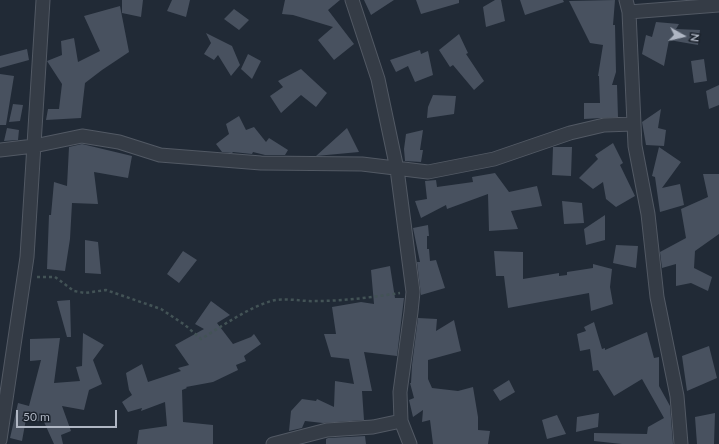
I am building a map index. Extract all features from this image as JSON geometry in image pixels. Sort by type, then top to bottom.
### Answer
[{"type":"street","points":[[0,440],[27,257],[43,0]]},
{"type":"street","points":[[352,0],[378,79],[396,169],[412,292],[412,312],[400,392],[401,420],[410,444]]},
{"type":"street","points":[[681,444],[677,396],[657,297],[648,214],[635,146],[627,6],[719,5]]},
{"type":"street","points":[[0,150],[34,146],[82,136],[119,142],[160,155],[261,164],[362,164],[428,172],[494,159],[570,133],[604,125],[634,124]]},
{"type":"street","points":[[272,444],[327,430],[373,427],[401,420]]},
{"type":"path","points":[[24,278],[55,277],[74,291],[85,293],[106,290],[161,309],[185,325],[201,340],[253,308],[273,300],[299,300],[316,302],[412,292]]},
{"type":"building","points":[[122,0],[143,0],[141,17],[122,13]]},
{"type":"building","points":[[172,0],[190,0],[186,17],[167,11]]},
{"type":"building","points":[[285,0],[340,0],[328,10],[354,44],[334,60],[318,40],[333,27],[293,15],[282,14]]},
{"type":"building","points":[[364,0],[394,0],[371,15]]},
{"type":"building","points":[[416,0],[459,0],[459,3],[421,14]]},
{"type":"building","points":[[495,0],[501,0],[505,21],[486,27],[483,7]]},
{"type":"building","points":[[520,0],[563,0],[564,2],[525,15]]},
{"type":"building","points":[[615,0],[613,25],[615,25],[616,72],[612,85],[617,85],[618,117],[584,119],[584,103],[600,103],[598,76],[603,45],[590,43],[569,1]]},
{"type":"building","points":[[120,6],[129,52],[85,83],[81,118],[46,120],[48,109],[59,109],[62,84],[47,61],[62,55],[61,41],[74,38],[78,62],[100,51],[84,16]]},
{"type":"building","points":[[234,9],[249,20],[239,30],[224,19]]},
{"type":"building","points":[[656,22],[679,24],[676,29],[700,30],[698,45],[669,40],[664,66],[642,54],[646,35],[652,37]]},
{"type":"building","points":[[206,33],[232,46],[240,65],[231,76],[218,55],[214,60],[204,54],[211,43]]},
{"type":"building","points":[[459,34],[468,53],[466,54],[484,81],[474,90],[453,65],[450,67],[439,50]]},
{"type":"building","points":[[27,49],[29,60],[0,68],[0,56]]},
{"type":"building","points":[[420,50],[421,54],[428,51],[433,75],[415,82],[408,66],[396,72],[390,60]]},
{"type":"building","points":[[248,54],[261,61],[252,79],[241,69]]},
{"type":"building","points":[[704,59],[707,81],[694,83],[691,61]]},
{"type":"building","points":[[301,69],[327,93],[316,107],[301,95],[281,113],[270,96],[283,87],[278,81]]},
{"type":"building","points":[[0,74],[14,76],[6,125],[0,125]]},
{"type":"building","points":[[719,85],[719,105],[709,109],[706,91]]},
{"type":"building","points":[[433,95],[456,96],[454,114],[427,118],[428,107]]},
{"type":"building","points":[[13,104],[23,105],[20,121],[9,122]]},
{"type":"building","points":[[661,109],[658,128],[666,130],[664,146],[646,145],[642,122]]},
{"type":"building","points":[[239,116],[246,130],[254,127],[266,142],[269,138],[288,150],[285,155],[265,155],[253,152],[252,154],[222,152],[216,144],[229,134],[226,124]]},
{"type":"building","points":[[7,128],[19,130],[18,140],[4,141]]},
{"type":"building","points":[[347,128],[359,152],[316,156]]},
{"type":"building","points":[[423,130],[420,150],[423,150],[421,162],[405,161],[404,149],[406,134]]},
{"type":"building","points":[[613,143],[623,163],[620,165],[635,196],[616,207],[606,199],[603,182],[593,189],[579,178],[598,159],[595,155]]},
{"type":"building","points":[[82,144],[132,156],[128,178],[94,172],[98,204],[72,203],[70,239],[65,271],[47,269],[49,215],[51,215],[54,182],[67,186],[69,147]]},
{"type":"building","points":[[553,147],[572,147],[571,176],[552,175]]},
{"type":"building","points":[[659,147],[681,162],[662,188],[680,184],[684,205],[660,212],[655,177],[652,176]]},
{"type":"building","points":[[495,173],[509,192],[537,186],[542,206],[511,211],[518,229],[489,231],[488,194],[447,209],[446,205],[421,218],[415,201],[427,199],[425,181],[436,180],[437,187],[473,182],[472,177]]},
{"type":"building","points":[[703,174],[719,174],[719,234],[695,251],[694,268],[712,277],[708,291],[691,283],[676,286],[676,264],[662,268],[660,252],[686,238],[681,209],[708,197]]},
{"type":"building","points":[[562,201],[582,203],[584,223],[564,224]]},
{"type":"building","points":[[605,215],[605,240],[586,245],[584,229]]},
{"type":"building","points":[[428,225],[429,236],[427,236],[427,249],[429,249],[430,261],[436,260],[445,288],[421,295],[417,262],[420,262],[413,228]]},
{"type":"building","points":[[85,240],[98,242],[101,274],[85,273]]},
{"type":"building","points":[[616,245],[638,246],[636,268],[613,263]]},
{"type":"building","points":[[183,251],[197,260],[179,283],[167,274]]},
{"type":"building","points":[[494,251],[523,252],[523,279],[559,273],[559,276],[567,275],[567,272],[593,268],[593,264],[612,269],[610,287],[613,304],[591,311],[589,293],[508,308],[504,276],[496,276]]},
{"type":"building","points":[[390,266],[395,298],[404,298],[397,356],[364,352],[372,391],[362,391],[364,420],[323,423],[305,421],[302,428],[289,431],[291,411],[302,399],[316,401],[317,399],[334,407],[335,381],[354,384],[349,359],[331,357],[324,334],[336,334],[332,307],[361,302],[374,304],[371,270]]},
{"type":"building","points":[[70,300],[71,337],[67,337],[57,301]]},
{"type":"building","points":[[211,301],[230,315],[217,323],[233,344],[251,337],[254,334],[261,344],[244,356],[246,361],[236,365],[238,370],[213,382],[186,387],[187,388],[182,390],[183,422],[213,425],[213,444],[137,444],[139,430],[167,426],[165,402],[141,411],[142,408],[128,412],[122,402],[132,395],[129,390],[126,373],[142,364],[148,382],[181,371],[178,368],[189,365],[175,345],[204,329],[195,324]]},
{"type":"building","points":[[418,318],[437,319],[436,331],[454,320],[461,351],[428,360],[428,379],[432,388],[458,391],[473,387],[478,417],[478,430],[490,431],[488,444],[433,444],[430,420],[422,422],[423,410],[413,417],[409,400],[414,398],[410,383]]},
{"type":"building","points":[[594,322],[602,349],[605,348],[605,350],[647,332],[654,358],[659,357],[659,386],[670,406],[673,444],[622,444],[594,441],[594,433],[647,434],[648,427],[664,418],[642,379],[614,396],[598,370],[593,371],[590,349],[580,351],[577,334],[586,331],[584,327]]},
{"type":"building","points":[[83,333],[104,345],[93,360],[102,384],[89,390],[84,410],[62,406],[71,431],[61,435],[63,444],[54,444],[44,422],[26,419],[22,441],[10,438],[18,403],[29,406],[41,360],[30,361],[30,339],[60,338],[54,383],[80,381],[76,367],[82,366]]},
{"type":"building","points":[[709,346],[717,378],[687,391],[682,356]]},
{"type":"building","points":[[509,380],[515,392],[500,401],[493,390]]},
{"type":"building","points":[[599,413],[598,427],[576,432],[577,417]]},
{"type":"building","points":[[715,413],[714,444],[697,444],[695,417]]},
{"type":"building","points":[[557,415],[566,434],[547,439],[542,420]]},
{"type":"building","points":[[365,436],[366,444],[326,444],[326,439],[328,438]]}]
